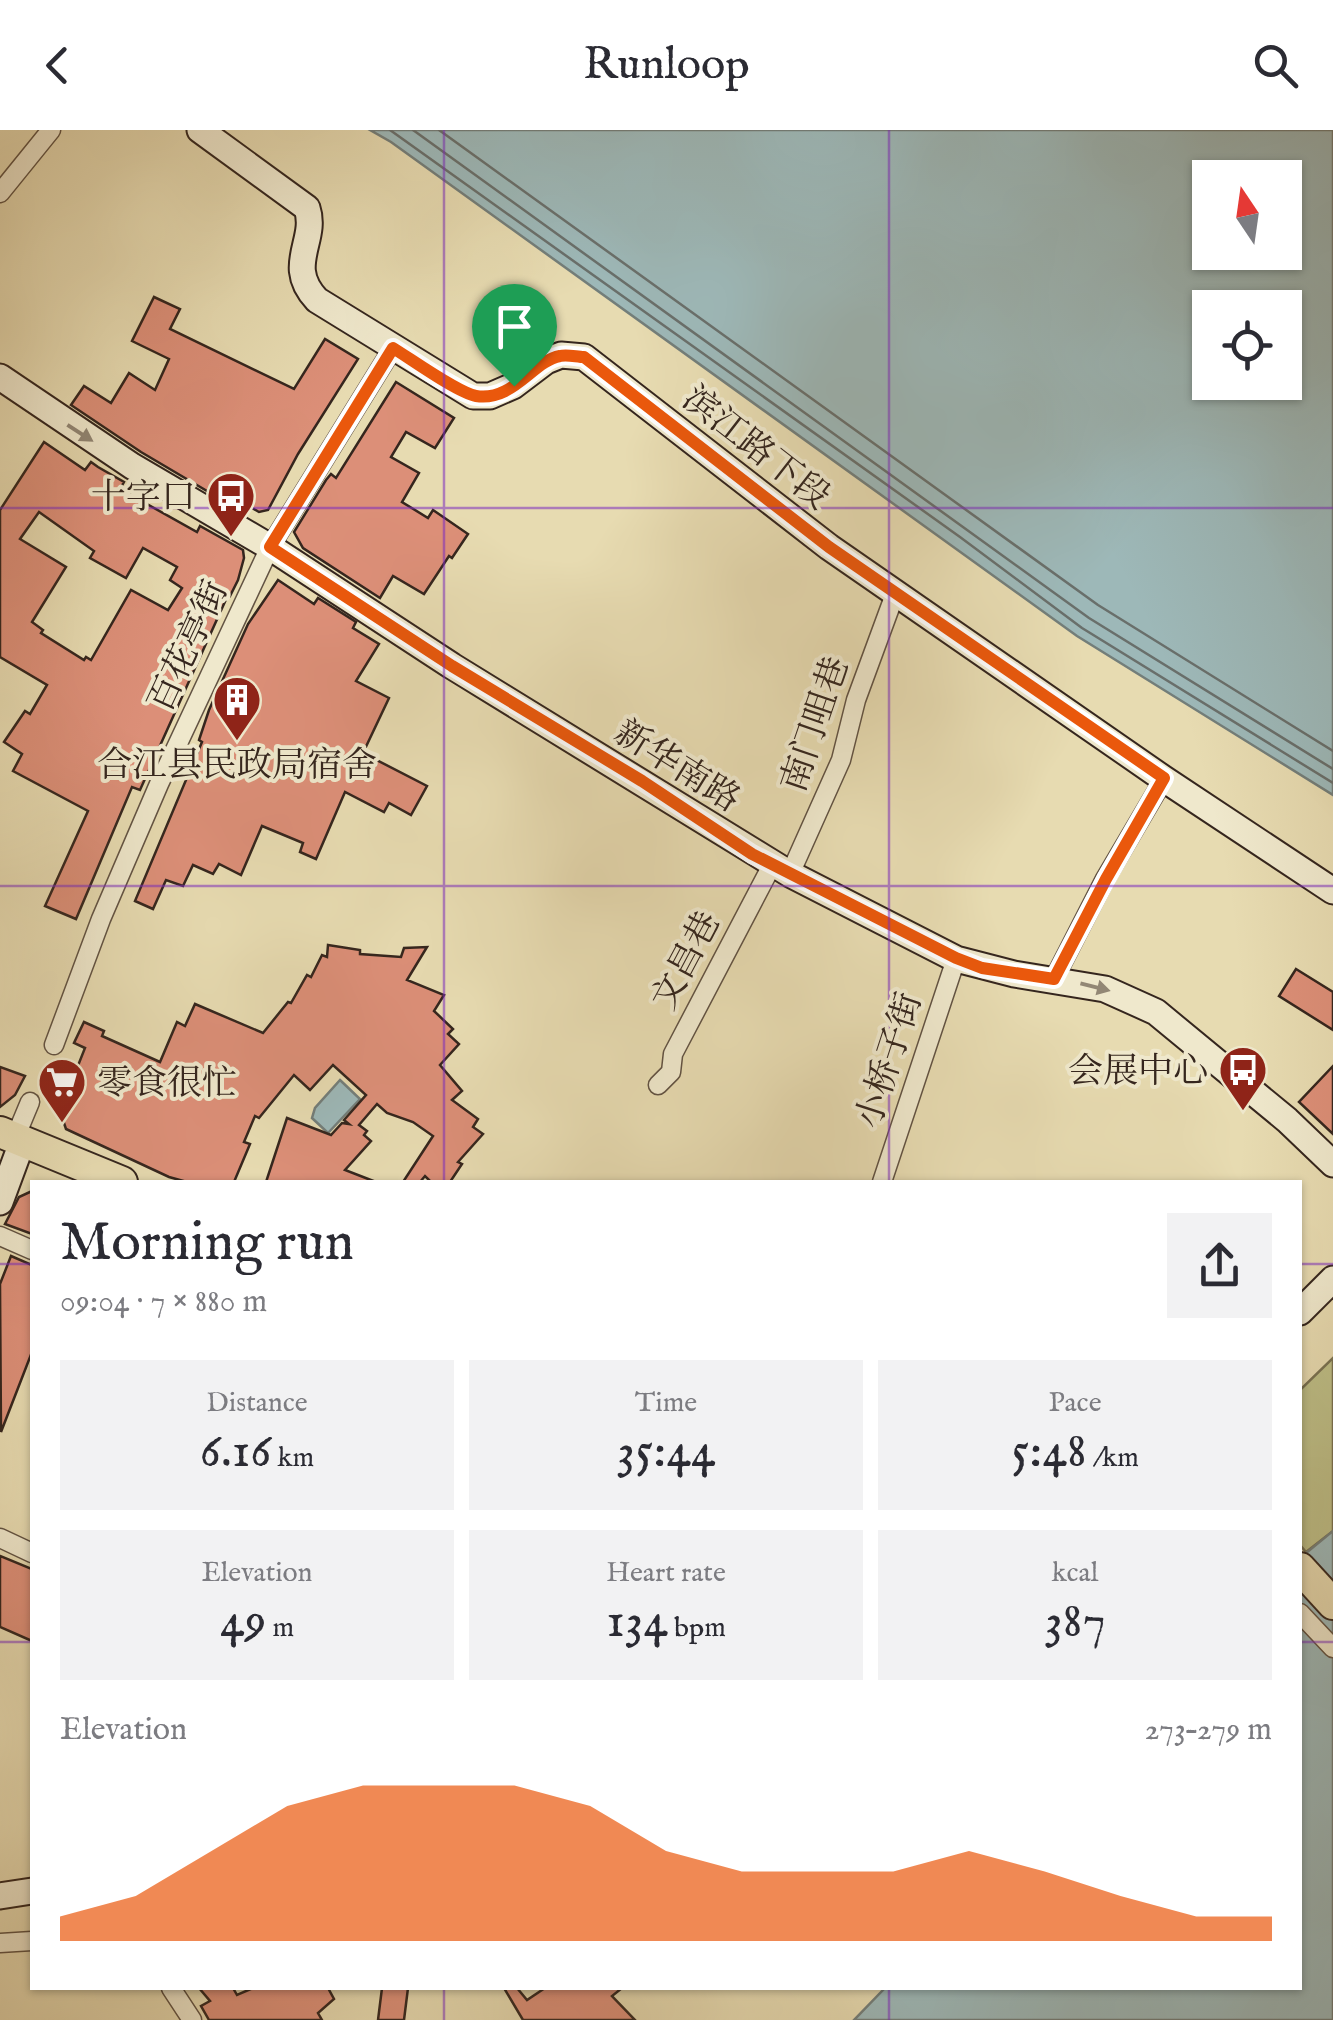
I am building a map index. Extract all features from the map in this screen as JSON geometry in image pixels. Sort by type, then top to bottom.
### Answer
[{"type":"main road","points":[[6,1148],[78,1180]]},
{"type":"main road","points":[[6,1148],[115,1180]]},
{"type":"main road","points":[[1302,1570],[1333,1604]]},
{"type":"street","points":[[0,192],[51,130]]},
{"type":"street","name":"滨江路下段","points":[[200,130],[307,208],[311,226],[302,248],[303,277],[308,291],[317,300],[473,396],[490,396],[514,386],[546,362],[561,356],[584,357],[829,547],[1333,891]]},
{"type":"street","name":"百花亭街","points":[[54,1045],[159,784],[270,547],[393,348]]},
{"type":"street","name":"新华南路","points":[[0,377],[132,466],[270,547],[452,666],[781,870],[982,968],[1105,989],[1156,1012],[1333,1164]]},
{"type":"street","name":"南门咀巷","points":[[781,870],[841,760],[856,700],[895,594]]},
{"type":"street","points":[[1054,979],[1164,778]]},
{"type":"street","name":"文昌巷","points":[[658,1085],[671,1072],[673,1054],[781,870]]},
{"type":"street","name":"小桥子街","points":[[883,1180],[956,958]]},
{"type":"street","points":[[0,1202],[6,1148],[30,1102]]},
{"type":"street","points":[[0,1236],[30,1249]]},
{"type":"street","points":[[1302,1310],[1333,1279]]},
{"type":"street","points":[[0,1538],[30,1552]]},
{"type":"street","points":[[1302,1615],[1333,1648]]},
{"type":"street","points":[[0,1896],[30,1891]]},
{"type":"street","points":[[0,1943],[30,1941]]},
{"type":"street","points":[[171,1990],[192,2020]]},
{"type":"green space","points":[[1333,1358],[1333,1531],[1306,1552],[1302,1547],[1302,1388]]},
{"type":"water","points":[[370,130],[1333,130],[1333,795],[1077,636]]},
{"type":"water","points":[[340,1080],[360,1099],[328,1133],[312,1118],[315,1108]]},
{"type":"water","points":[[1333,1531],[1333,2020],[854,2020],[883,1990],[1302,1990],[1302,1556]]},
{"type":"building","points":[[154,297],[180,309],[170,329],[294,389],[325,339],[358,359],[268,510],[259,512],[228,494],[224,501],[71,405],[84,386],[111,403],[129,373],[155,390],[169,359],[132,341]]},
{"type":"building","points":[[396,382],[454,418],[435,448],[406,432],[391,457],[419,473],[402,502],[428,518],[433,510],[468,534],[424,594],[393,576],[380,598],[303,548],[294,532],[326,480],[331,474],[336,478]]},
{"type":"building","points":[[44,442],[85,470],[91,462],[124,482],[120,489],[197,532],[200,526],[243,550],[238,580],[140,790],[132,787],[76,919],[45,906],[88,811],[13,771],[22,754],[4,742],[25,711],[30,714],[47,685],[0,657],[0,510]],"holes":[[[39,512],[94,551],[90,558],[126,578],[143,548],[177,567],[170,580],[182,588],[168,610],[131,590],[91,660],[84,660],[41,633],[43,630],[32,622],[66,567],[20,539]]]},
{"type":"building","points":[[278,580],[314,604],[318,598],[356,622],[353,628],[379,644],[356,681],[389,698],[363,753],[427,786],[411,815],[389,803],[384,812],[345,792],[316,859],[300,852],[303,843],[262,826],[241,875],[219,864],[213,874],[193,865],[183,886],[166,880],[153,909],[135,901],[202,742],[199,740],[209,710],[248,624]]},
{"type":"building","points":[[328,945],[360,950],[360,954],[401,957],[404,948],[427,947],[407,980],[444,995],[434,1011],[453,1029],[448,1034],[459,1044],[440,1065],[462,1091],[452,1100],[478,1119],[473,1127],[483,1134],[458,1162],[462,1164],[451,1180],[429,1180],[425,1176],[422,1180],[404,1180],[433,1136],[377,1104],[359,1125],[371,1141],[345,1170],[371,1180],[267,1180],[287,1118],[331,1135],[342,1123],[349,1124],[344,1120],[366,1095],[333,1065],[310,1090],[294,1075],[259,1118],[255,1116],[244,1142],[250,1144],[235,1180],[169,1177],[66,1129],[60,1111],[85,1048],[74,1043],[84,1022],[104,1031],[102,1036],[160,1062],[177,1022],[185,1026],[195,1004],[263,1033],[291,1003],[307,975],[311,977],[322,955],[327,957]]},
{"type":"building","points":[[1296,969],[1333,992],[1333,1030],[1279,996]]},
{"type":"building","points":[[1333,1066],[1333,1134],[1299,1102]]},
{"type":"building","points":[[0,1067],[25,1076],[15,1095],[0,1107]]},
{"type":"building","points":[[30,1192],[30,1233],[5,1224],[19,1197]]},
{"type":"building","points":[[11,1256],[30,1264],[30,1357],[1,1432],[0,1284]]},
{"type":"building","points":[[0,1556],[30,1568],[30,1640],[0,1627]]},
{"type":"building","points":[[201,1990],[234,1990],[237,1995],[248,1990],[329,1990],[334,1999],[318,2013],[322,2020],[209,2020],[201,2006],[210,2001]]},
{"type":"building","points":[[382,1990],[408,1990],[404,2020],[378,2020]]},
{"type":"building","points":[[505,1990],[519,1990],[527,2000],[542,1990],[620,1990],[612,1996],[635,2020],[523,2020]]},
{"type":"place","name":"十字口","points":[[231,538]]},
{"type":"place","name":"合江县民政局宿舍","points":[[237,742]]},
{"type":"place","name":"会展中心","points":[[1243,1112]]},
{"type":"place","name":"零食很忙","points":[[62,1124]]},
{"type":"route","points":[[393,348],[473,396],[490,396],[514,386],[546,362],[561,356],[584,357],[829,547],[1164,778],[1054,979],[982,968],[956,958],[752,854],[270,547],[393,348]]}]
